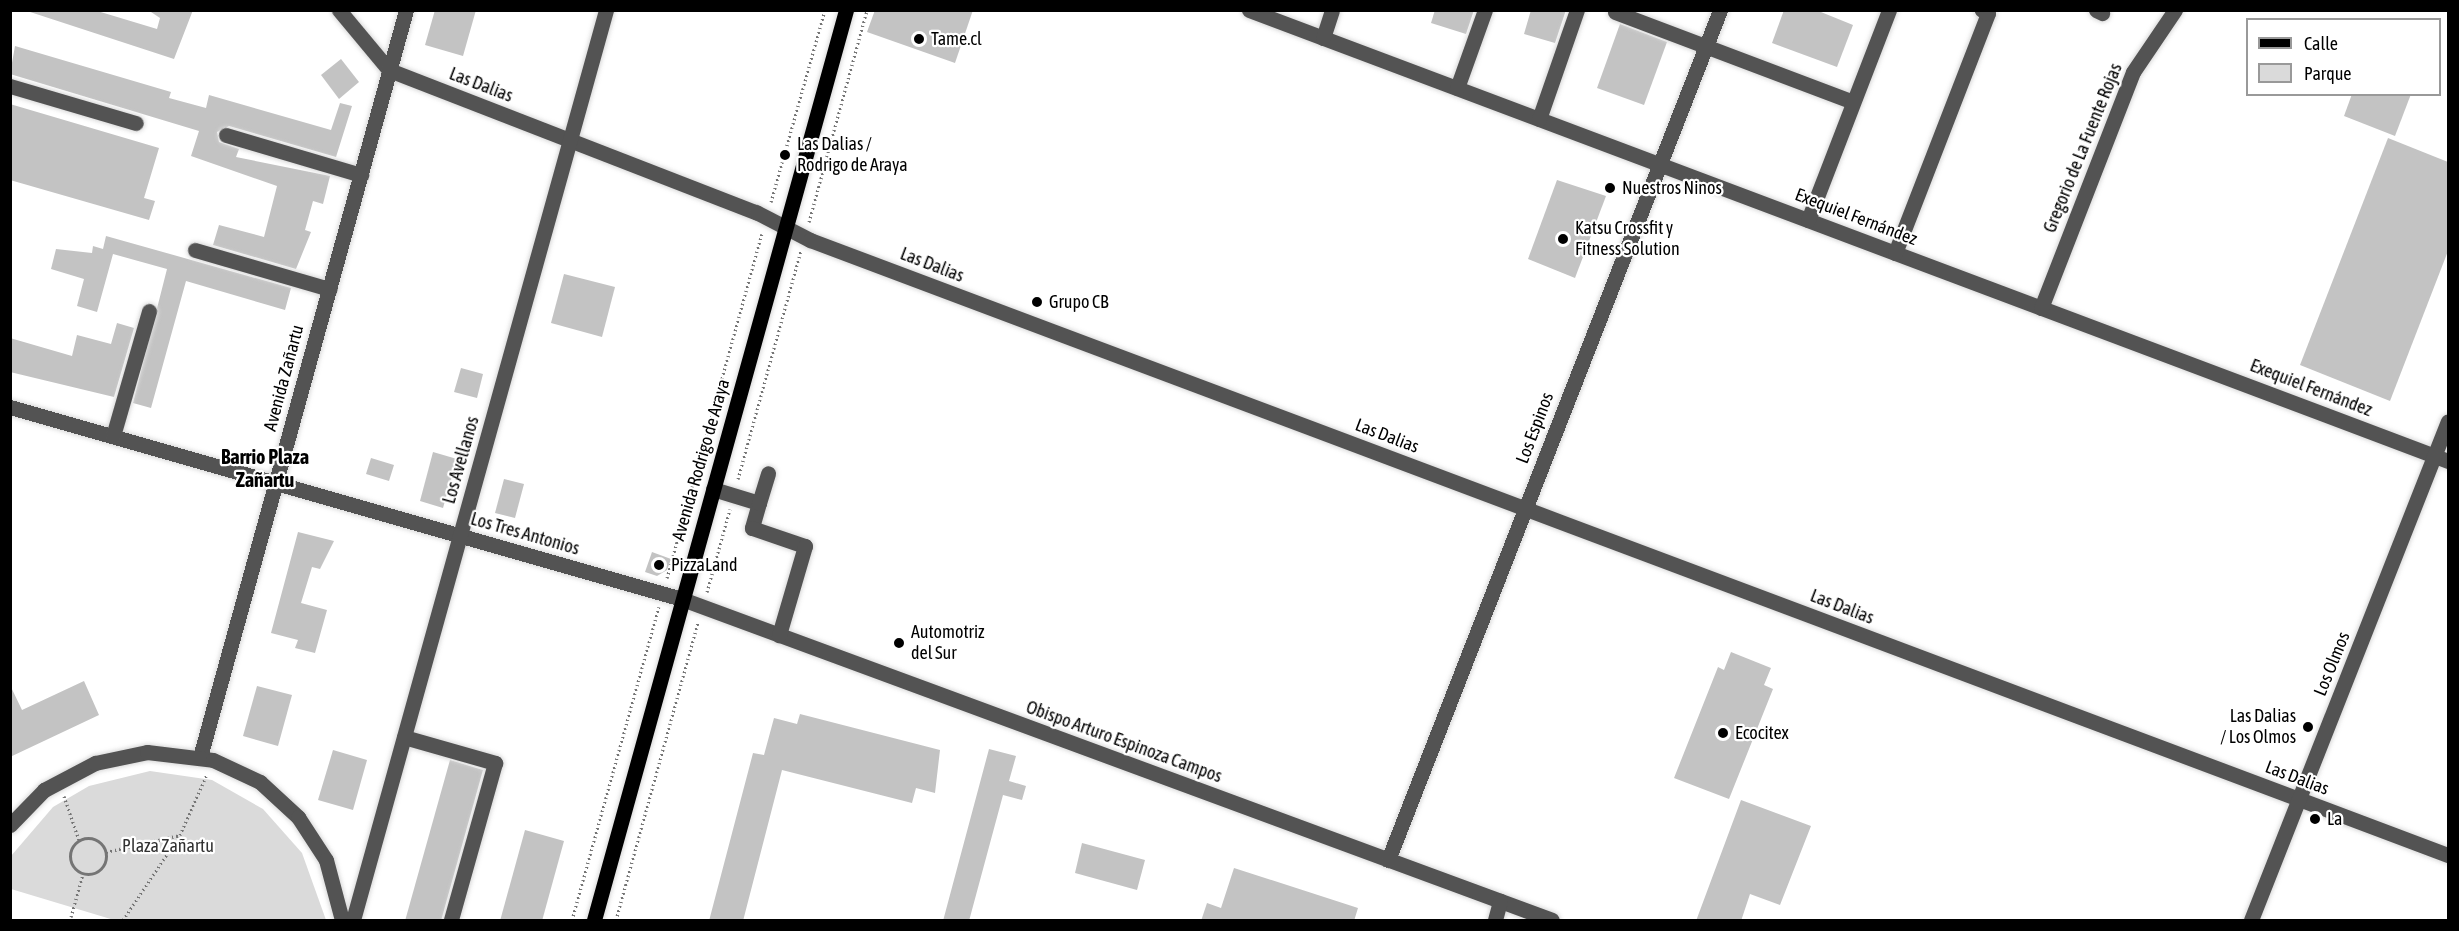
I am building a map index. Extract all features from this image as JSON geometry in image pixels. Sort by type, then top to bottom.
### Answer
[{"type":"main road","name":"Avenida Rodrigo de Araya","points":[[594,921],[846,10]]},
{"type":"street","name":"Las Dalias","points":[[339,10],[389,70],[767,219],[805,237],[2448,855]]},
{"type":"street","name":"Avenida Zañartu","points":[[207,758],[276,483],[406,10]]},
{"type":"street","name":"Los Avellanos","points":[[354,921],[606,10]]},
{"type":"street","name":"Exequiel Fernández","points":[[1249,10],[2442,458]]},
{"type":"street","points":[[1323,38],[1332,10]]},
{"type":"street","points":[[1457,88],[1485,10]]},
{"type":"street","points":[[1539,119],[1577,10]]},
{"type":"street","name":"Los Espinos","points":[[1388,860],[1720,10]]},
{"type":"street","points":[[1808,220],[1889,10]]},
{"type":"street","points":[[1895,253],[1988,13],[1982,10]]},
{"type":"street","name":"Gregorio de La Fuente Rojas","points":[[2041,308],[2133,72],[2175,10]]},
{"type":"street","points":[[1615,12],[1853,102]]},
{"type":"street","points":[[10,86],[136,123]]},
{"type":"street","points":[[226,135],[361,175]]},
{"type":"street","points":[[195,250],[329,289]]},
{"type":"street","points":[[113,436],[148,311]]},
{"type":"street","name":"Los Tres Antonios","points":[[10,407],[682,599]]},
{"type":"street","name":"Los Olmos","points":[[2251,921],[2299,799],[2442,458],[2448,421]]},
{"type":"street","points":[[768,473],[752,528],[805,546],[779,635]]},
{"type":"street","points":[[713,489],[759,503]]},
{"type":"street","name":"Obispo Arturo Espinoza Campos","points":[[682,599],[1552,921]]},
{"type":"street","points":[[404,737],[495,763],[451,921]]},
{"type":"street","points":[[10,825],[59,781],[121,755],[161,752],[207,758],[260,782],[298,817],[328,866],[342,921]]},
{"type":"street","points":[[1495,921],[1500,901]]},
{"type":"path","points":[[572,921],[825,10]]},
{"type":"path","points":[[616,921],[867,10]]},
{"type":"path","points":[[123,921],[180,835],[207,758]]},
{"type":"path","points":[[59,781],[79,840],[70,861],[83,874]]},
{"type":"path","points":[[106,852],[180,835]]},
{"type":"path","points":[[79,840],[97,840],[106,852]]},
{"type":"path","points":[[83,874],[100,871],[106,852]]},
{"type":"path","points":[[71,916],[83,874]]},
{"type":"green space","name":"Plaza Zañartu","points":[[150,771],[212,780],[263,809],[302,853],[326,920],[114,920],[11,889],[11,856],[53,807],[89,786]]},
{"type":"building","points":[[24,10],[94,10],[157,29],[160,18],[148,10],[193,10],[174,59]]},
{"type":"building","points":[[435,10],[476,10],[463,56],[425,45]]},
{"type":"building","name":"Tame.cl","points":[[875,10],[973,10],[955,63],[867,32]]},
{"type":"building","points":[[1435,10],[1474,10],[1466,34],[1431,23]]},
{"type":"building","points":[[1531,10],[1566,10],[1555,43],[1524,34]]},
{"type":"building","points":[[1784,10],[1816,10],[1853,25],[1837,67],[1772,43]]},
{"type":"building","points":[[1620,24],[1667,42],[1644,105],[1597,88]]},
{"type":"building","points":[[15,46],[171,92],[169,98],[206,108],[209,95],[331,130],[340,103],[352,106],[336,157],[229,126],[217,132],[219,142],[239,149],[236,157],[330,176],[323,204],[313,201],[305,230],[311,232],[296,269],[213,245],[219,225],[264,237],[277,186],[191,156],[199,131],[10,74]]},
{"type":"building","points":[[341,59],[359,82],[339,99],[321,75]]},
{"type":"building","points":[[2351,96],[2410,96],[2395,136],[2344,116]]},
{"type":"building","points":[[10,104],[159,148],[144,198],[155,201],[149,220],[10,180]]},
{"type":"building","points":[[2388,138],[2448,162],[2448,251],[2390,401],[2300,365]]},
{"type":"building","name":"Katsu Crossfit y Fitness Solution","points":[[1557,180],[1606,196],[1575,278],[1528,259]]},
{"type":"building","points":[[106,236],[291,288],[285,310],[186,281],[151,408],[133,403],[167,269],[113,254],[97,312],[77,306],[84,279],[51,269],[56,249],[92,253],[93,246],[103,249]]},
{"type":"building","points":[[564,274],[615,287],[602,337],[551,323]]},
{"type":"building","points":[[117,323],[134,328],[114,397],[10,372],[10,338],[72,356],[77,335],[111,344]]},
{"type":"building","points":[[461,368],[483,374],[477,398],[454,392]]},
{"type":"building","points":[[433,452],[457,459],[443,508],[420,501]]},
{"type":"building","points":[[371,458],[394,465],[389,481],[366,474]]},
{"type":"building","points":[[504,479],[524,484],[515,518],[495,513]]},
{"type":"building","points":[[298,532],[334,541],[320,569],[312,567],[301,603],[327,610],[315,653],[295,648],[298,640],[271,633]]},
{"type":"building","name":"PizzaLand","points":[[652,552],[671,559],[667,570],[657,576],[645,572]]},
{"type":"building","name":"Ecocitex","points":[[1731,652],[1771,668],[1764,685],[1773,689],[1729,799],[1674,778],[1718,667],[1724,670]]},
{"type":"building","points":[[84,681],[99,715],[10,757],[10,685],[22,710]]},
{"type":"building","points":[[257,686],[292,695],[278,746],[243,736]]},
{"type":"building","points":[[800,714],[940,750],[935,793],[916,788],[912,803],[782,770],[743,921],[709,921],[753,753],[764,755],[774,718],[797,724]]},
{"type":"building","points":[[989,749],[1016,756],[1009,781],[1026,786],[1022,800],[1003,795],[969,921],[943,921]]},
{"type":"building","points":[[333,750],[367,760],[353,810],[318,800]]},
{"type":"building","points":[[450,760],[483,770],[441,921],[405,921]]},
{"type":"building","points":[[1741,800],[1811,826],[1780,905],[1750,894],[1741,921],[1696,921]]},
{"type":"building","points":[[525,830],[564,841],[542,921],[500,921]]},
{"type":"building","points":[[1082,843],[1145,860],[1137,890],[1075,873]]},
{"type":"building","points":[[1234,868],[1358,908],[1354,921],[1201,921],[1207,903],[1221,908]]},
{"type":"place","name":"Tame.cl","points":[[919,39]]},
{"type":"place","name":"Las Dalias / Rodrigo de Araya","points":[[785,155]]},
{"type":"place","name":"Nuestros Ninos","points":[[1610,188]]},
{"type":"place","name":"Katsu Crossfit y Fitness Solution","points":[[1563,239]]},
{"type":"place","name":"Grupo CB","points":[[1037,302]]},
{"type":"place","name":"PizzaLand","points":[[659,565]]},
{"type":"place","name":"Automotriz del Sur","points":[[899,643]]},
{"type":"place","name":"Las Dalias / Los Olmos","points":[[2308,727]]},
{"type":"place","name":"Ecocitex","points":[[1723,733]]},
{"type":"place","name":"La","points":[[2315,819]]},
{"type":"district","name":"Barrio Plaza Zañartu","points":[[265,468]]}]
